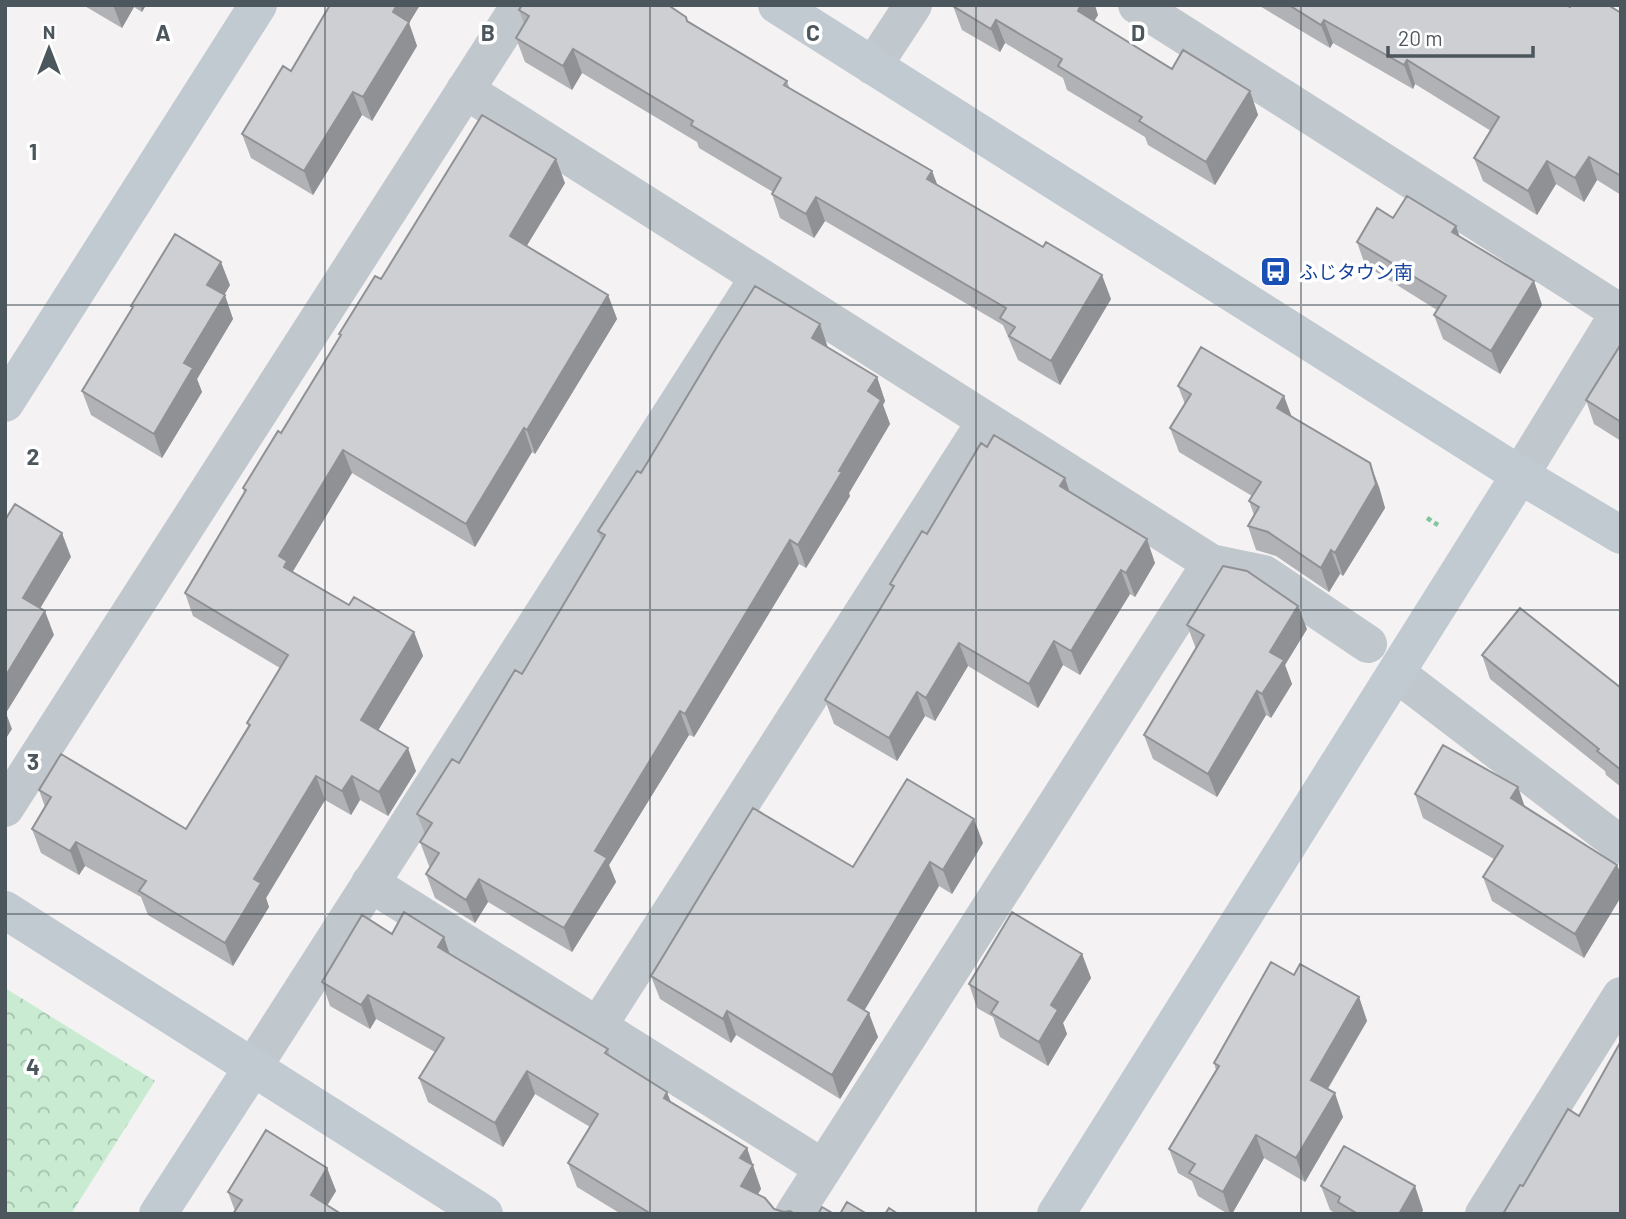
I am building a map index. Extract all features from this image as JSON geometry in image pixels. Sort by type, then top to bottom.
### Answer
[{"type":"street","points":[[5,403],[258,5]]},
{"type":"street","points":[[5,808],[520,5]]},
{"type":"street","points":[[777,5],[1520,475],[1621,535]]},
{"type":"street","points":[[873,66],[913,5]]},
{"type":"street","points":[[1060,1213],[1620,311],[1137,5]]},
{"type":"street","points":[[465,90],[1210,564],[1264,574],[1368,644]]},
{"type":"street","points":[[158,1214],[759,277]]},
{"type":"street","points":[[598,1026],[986,421]]},
{"type":"street","points":[[794,1214],[1210,564]]},
{"type":"street","points":[[1396,673],[1621,845]]},
{"type":"street","points":[[370,883],[823,1168]]},
{"type":"street","points":[[5,910],[484,1214]]},
{"type":"street","points":[[1484,1214],[1621,996]]},
{"type":"green space","points":[[5,988],[155,1081],[71,1214],[5,1214]]},
{"type":"building","points":[[330,5],[397,5],[393,12],[409,22],[363,97],[353,92],[304,171],[242,134],[283,66],[291,71]]},
{"type":"building","points":[[522,5],[668,5],[686,17],[687,21],[787,81],[784,85],[932,171],[927,179],[1043,247],[1046,242],[1102,275],[1051,361],[1009,336],[1015,327],[1000,318],[1006,308],[816,197],[806,214],[772,194],[781,178],[691,125],[693,121],[573,49],[563,66],[516,38],[529,16],[519,10]]},
{"type":"building","points":[[954,5],[1081,5],[1078,11],[1172,69],[1183,50],[1250,91],[1206,162],[1139,121],[1142,117],[1058,66],[1062,59],[996,20],[991,29]]},
{"type":"building","points":[[1289,5],[1608,5],[1621,13],[1621,176],[1589,157],[1575,178],[1547,161],[1528,191],[1474,158],[1499,117],[1407,60],[1404,65],[1324,20],[1321,25]]},
{"type":"building","points":[[482,115],[556,159],[510,236],[608,295],[527,430],[524,428],[466,524],[343,450],[279,556],[287,561],[284,567],[349,605],[354,597],[414,632],[361,720],[408,748],[379,792],[352,776],[342,791],[316,776],[254,879],[261,883],[225,943],[139,891],[146,881],[76,842],[70,851],[32,829],[51,797],[39,790],[61,754],[186,829],[250,725],[247,723],[288,655],[185,593],[278,431],[281,433],[375,276],[381,279]]},
{"type":"building","points":[[1407,196],[1456,226],[1452,232],[1534,281],[1491,351],[1434,315],[1446,296],[1357,242],[1377,208],[1393,218]]},
{"type":"building","points":[[175,234],[221,262],[207,285],[225,295],[184,363],[193,368],[154,434],[82,391]]},
{"type":"building","points":[[755,286],[820,324],[812,338],[877,377],[868,391],[881,400],[798,545],[790,540],[685,714],[680,711],[595,851],[607,858],[564,928],[479,879],[466,900],[426,874],[439,853],[420,842],[432,823],[417,814],[452,759],[459,763],[515,670],[522,674],[605,535],[598,531],[637,471],[641,473]]},
{"type":"building","points":[[1621,344],[1621,422],[1586,400]]},
{"type":"building","points":[[1201,347],[1284,396],[1277,408],[1370,463],[1376,484],[1335,553],[1331,550],[1321,568],[1268,532],[1248,526],[1259,507],[1249,501],[1261,482],[1170,428],[1191,394],[1178,386]]},
{"type":"building","points":[[994,435],[1065,478],[1060,486],[1147,539],[1126,573],[1121,570],[1071,651],[1054,641],[1029,684],[959,643],[926,698],[917,692],[889,738],[825,700],[894,586],[890,584],[922,531],[927,534],[981,443],[987,447]]},
{"type":"building","points":[[15,504],[62,533],[23,598],[45,611],[5,677],[5,520]]},
{"type":"building","points":[[1223,566],[1247,571],[1298,606],[1270,652],[1284,660],[1262,694],[1257,691],[1208,774],[1144,735],[1204,635],[1187,625]]},
{"type":"building","points":[[1520,608],[1621,688],[1621,770],[1597,751],[1599,749],[1482,655]]},
{"type":"building","points":[[1443,745],[1518,787],[1511,798],[1617,865],[1575,934],[1483,877],[1503,846],[1415,794]]},
{"type":"building","points":[[907,779],[974,819],[943,870],[930,862],[848,1000],[869,1013],[832,1075],[727,1011],[723,1019],[651,976],[753,808],[853,867]]},
{"type":"building","points":[[404,912],[444,937],[438,947],[608,1049],[605,1053],[667,1092],[664,1098],[747,1148],[740,1158],[753,1165],[741,1186],[765,1198],[774,1209],[795,1214],[647,1214],[648,1212],[568,1163],[598,1114],[527,1071],[495,1123],[419,1078],[444,1038],[368,995],[361,1005],[322,982],[362,915],[392,934]]},
{"type":"building","points":[[1012,912],[1082,954],[1051,1005],[1058,1010],[1039,1042],[991,1013],[998,1002],[969,984]]},
{"type":"building","points":[[1271,962],[1294,975],[1300,964],[1359,997],[1311,1080],[1335,1093],[1296,1158],[1256,1135],[1223,1192],[1189,1173],[1195,1164],[1169,1149],[1219,1066],[1214,1063]]},
{"type":"building","points":[[1621,1041],[1621,1214],[1503,1214],[1520,1185],[1523,1186],[1568,1109],[1579,1116]]},
{"type":"building","points":[[266,1130],[327,1168],[311,1195],[341,1214],[233,1214],[242,1200],[228,1192]]},
{"type":"building","points":[[1344,1146],[1415,1186],[1399,1214],[1358,1214],[1338,1202],[1340,1197],[1321,1186]]},
{"type":"building","points":[[847,1202],[867,1214],[840,1214]]},
{"type":"building","points":[[822,1207],[834,1214],[818,1214]]},
{"type":"building","points":[[889,1208],[898,1214],[885,1214]]},
{"type":"place","name":"ふじタウン南","points":[[1276,271]]}]
